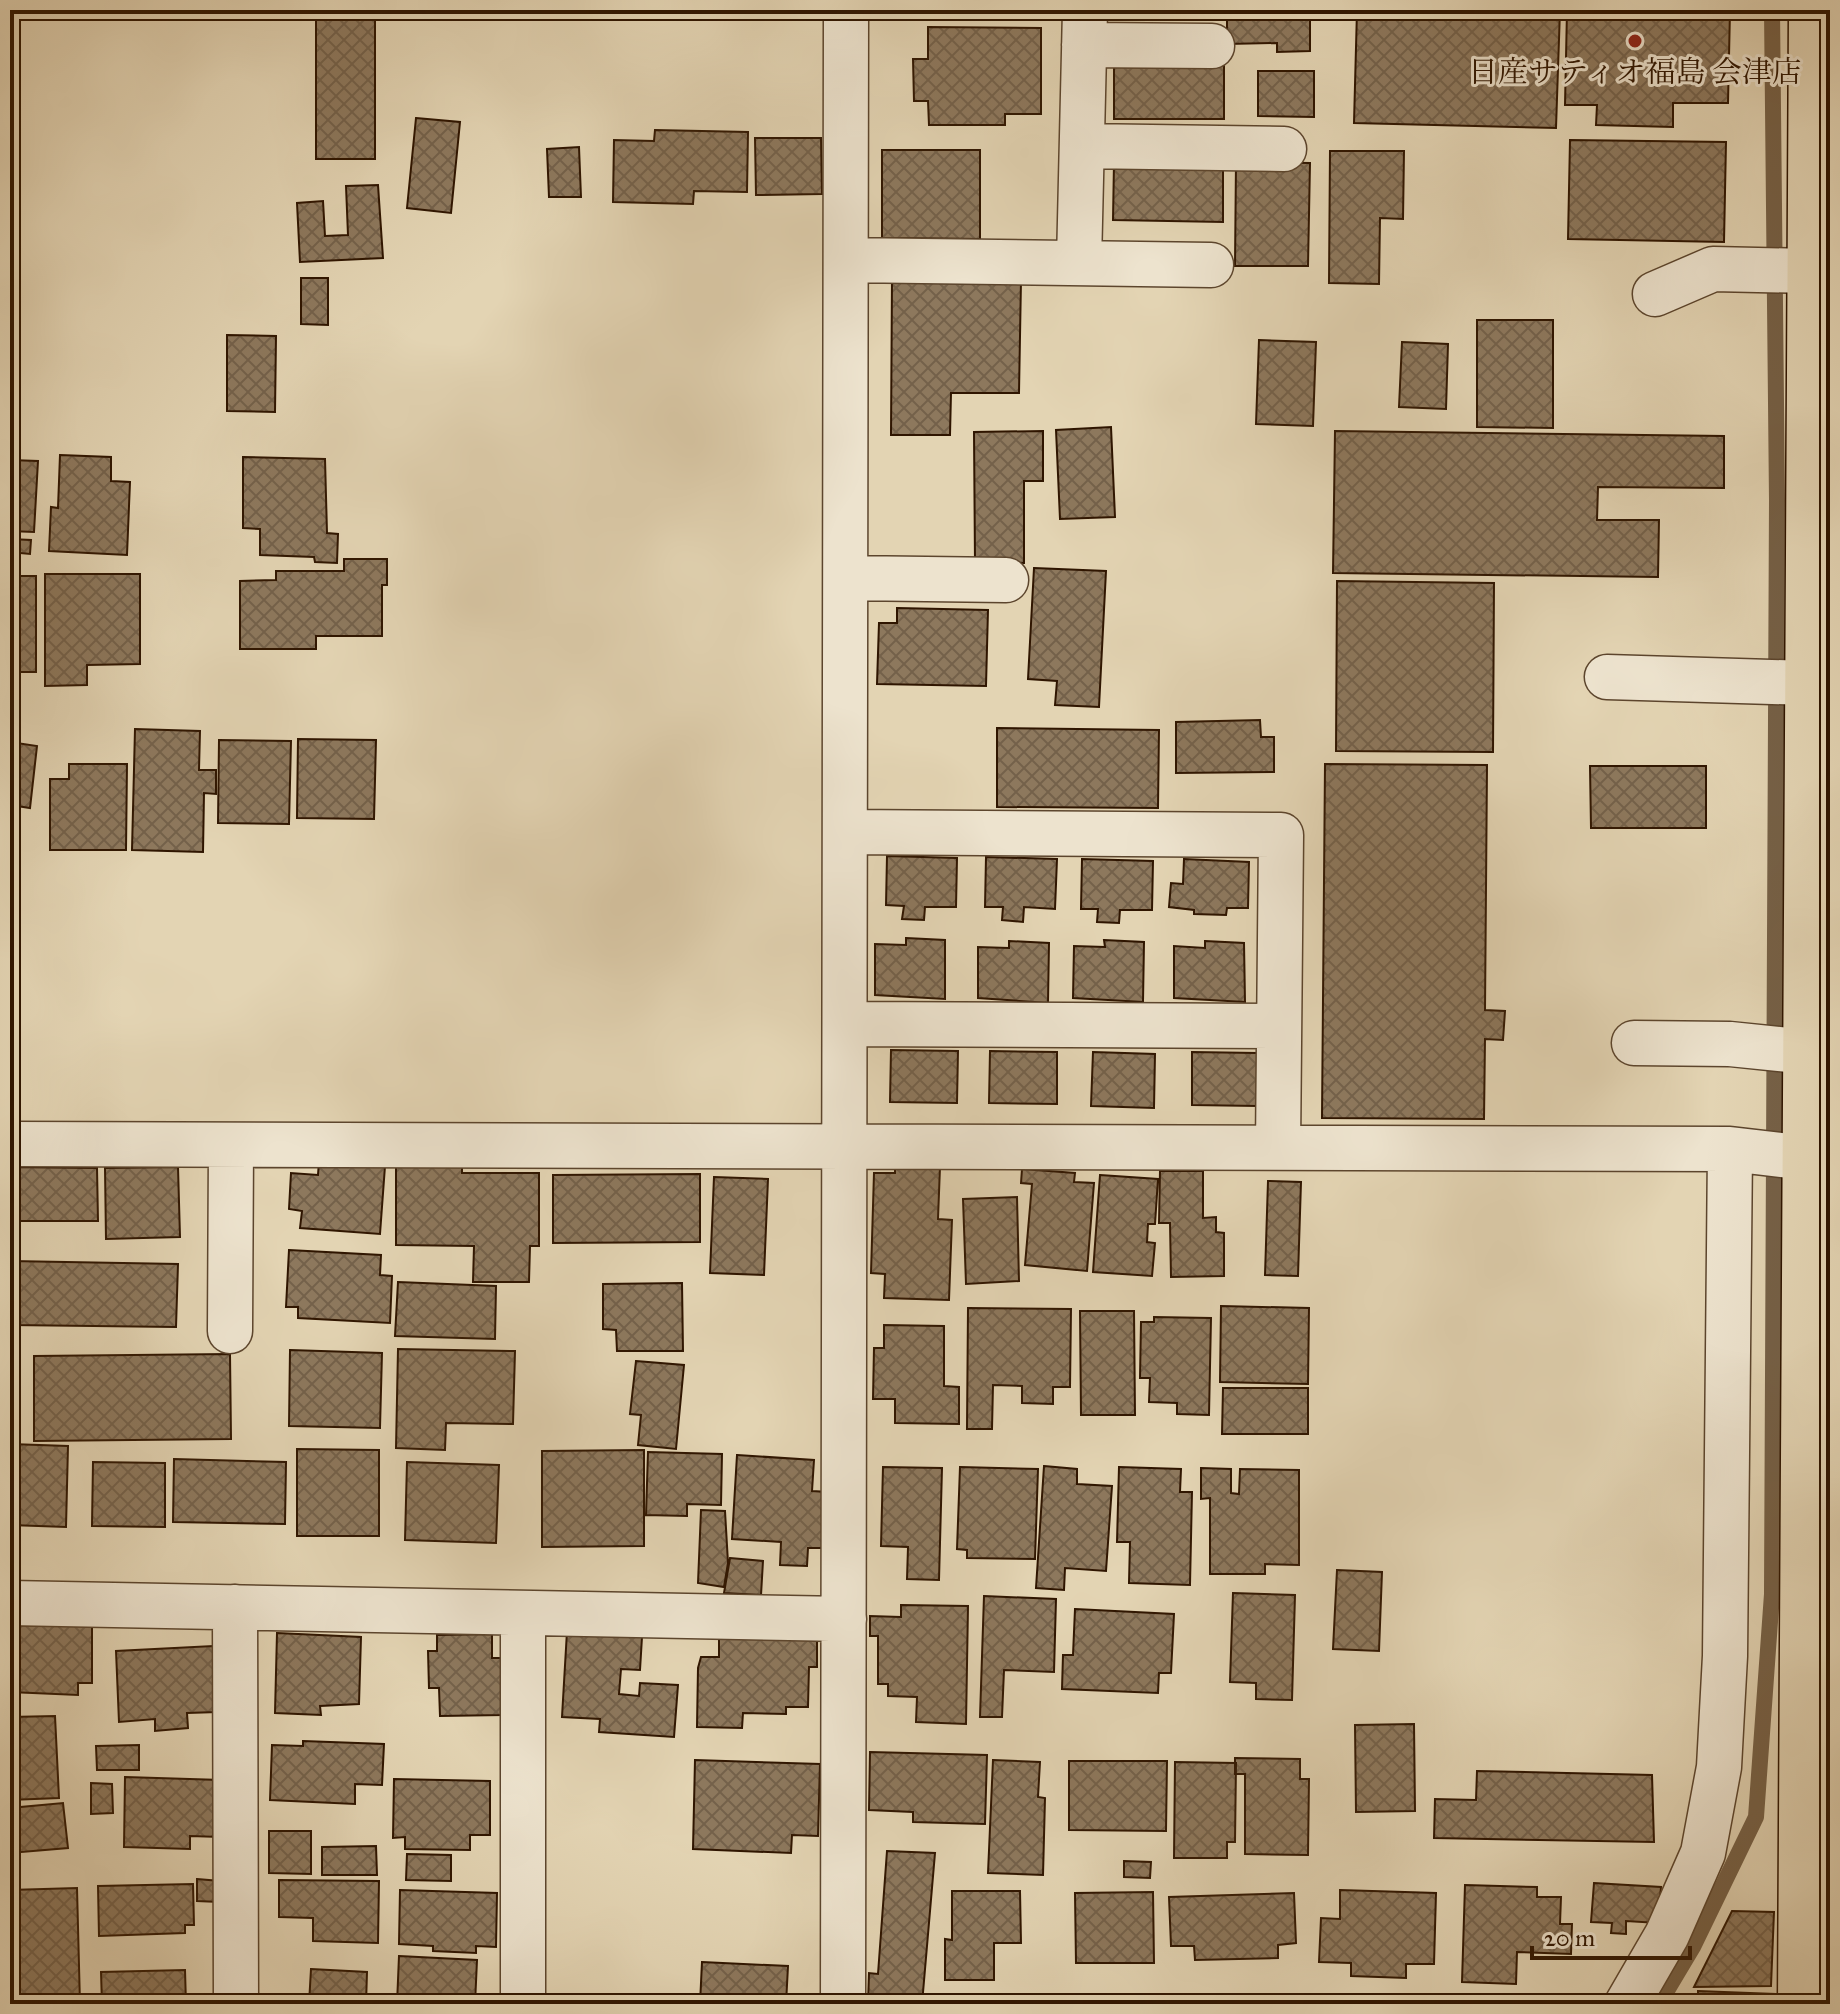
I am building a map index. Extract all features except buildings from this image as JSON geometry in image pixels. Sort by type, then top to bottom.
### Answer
[{"type":"main road","points":[[1800,2004],[1818,1157],[1807,1052],[1811,10]]},
{"type":"street","points":[[843,2004],[846,10]]},
{"type":"street","points":[[1079,263],[1085,28],[1212,46]]},
{"type":"street","points":[[1082,146],[1284,149]]},
{"type":"street","points":[[846,260],[1211,265]]},
{"type":"street","points":[[1655,294],[1713,269],[1810,271]]},
{"type":"street","points":[[846,578],[1006,580]]},
{"type":"street","points":[[1607,677],[1808,683]]},
{"type":"street","points":[[846,832],[1281,835],[1278,1148]]},
{"type":"street","points":[[845,1024],[1279,1026]]},
{"type":"street","points":[[1634,1043],[1730,1044],[1807,1052]]},
{"type":"street","points":[[10,1144],[1730,1149],[1818,1157]]},
{"type":"street","points":[[230,1331],[231,1145]]},
{"type":"street","points":[[1627,2004],[1667,1935],[1703,1853],[1719,1767],[1725,1656],[1730,1149]]},
{"type":"street","points":[[10,1603],[844,1619]]},
{"type":"street","points":[[235,1607],[236,2004]]},
{"type":"street","points":[[523,1613],[523,2004]]},
{"type":"waterway","points":[[1659,2004],[1693,1947],[1756,1817],[1772,1594],[1777,500],[1772,10]]},
{"type":"place","name":"日産サティオ福島 会津店","points":[[1635,41]]}]
